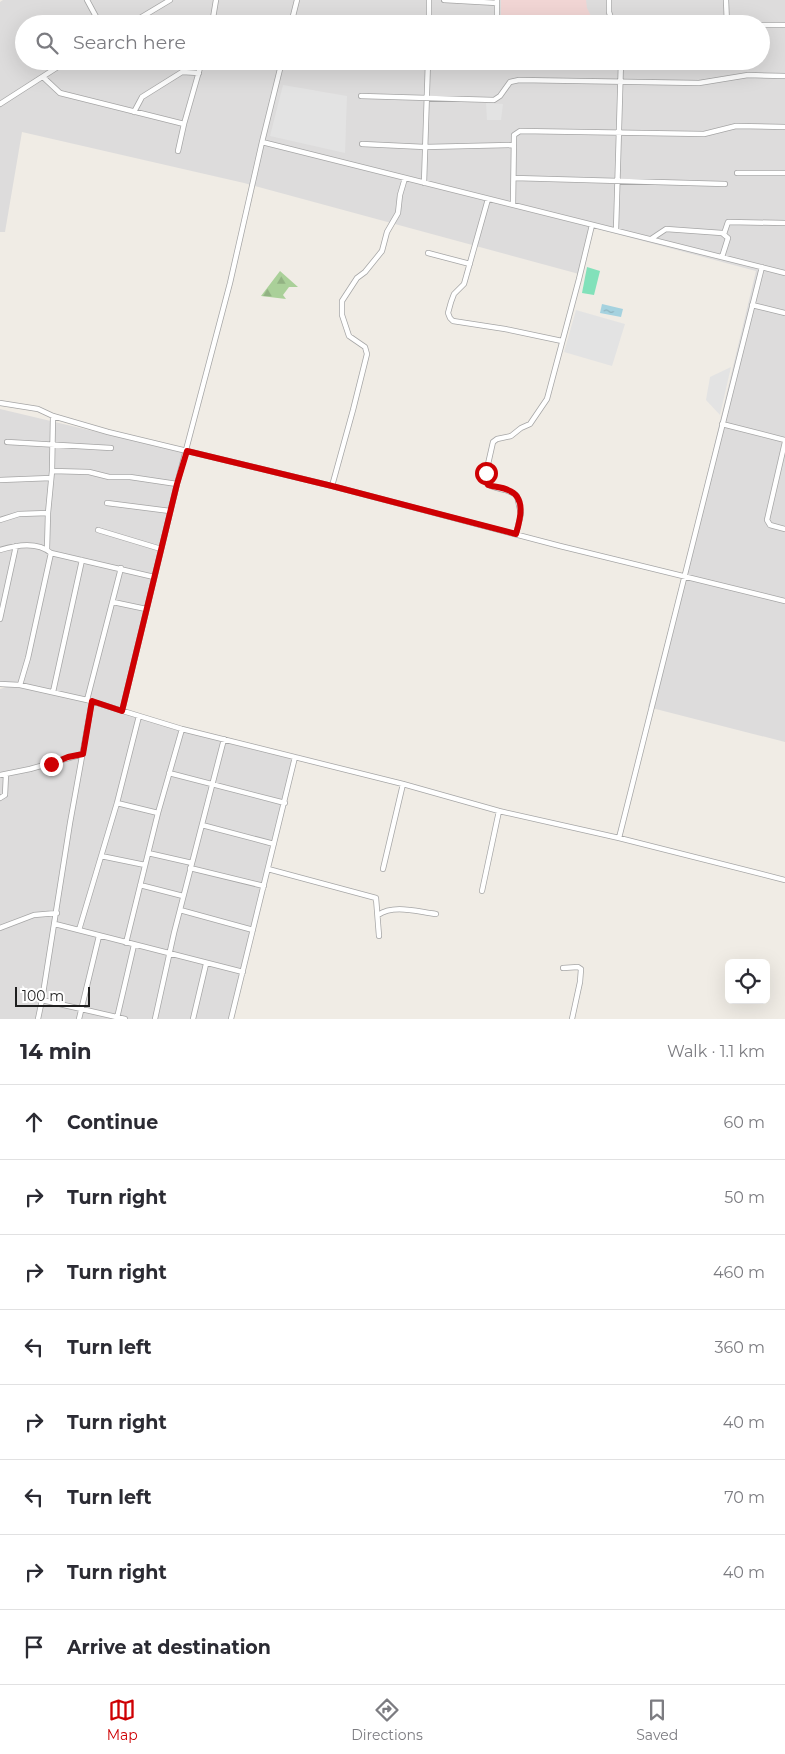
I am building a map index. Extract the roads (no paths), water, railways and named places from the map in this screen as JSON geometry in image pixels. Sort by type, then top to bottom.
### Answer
[{"type":"street","points":[[87,0],[95,15]]},
{"type":"street","points":[[145,15],[170,0]]},
{"type":"street","points":[[214,15],[216,0]]},
{"type":"street","points":[[293,15],[297,0]]},
{"type":"street","points":[[429,0],[429,15]]},
{"type":"street","points":[[444,0],[497,2],[497,15]]},
{"type":"street","points":[[609,0],[610,15]]},
{"type":"street","points":[[726,0],[727,15]]},
{"type":"street","points":[[770,25],[785,25]]},
{"type":"street","points":[[0,104],[52,70]]},
{"type":"street","points":[[178,151],[200,70]]},
{"type":"street","points":[[122,711],[170,511],[230,283],[280,70]]},
{"type":"street","points":[[424,183],[428,70]]},
{"type":"street","points":[[616,230],[620,70]]},
{"type":"street","points":[[134,112],[142,97],[182,72],[199,73]]},
{"type":"street","points":[[361,96],[496,100],[510,82],[519,80],[699,83],[748,76],[785,76]]},
{"type":"street","points":[[43,77],[60,94],[184,124]]},
{"type":"street","points":[[513,205],[514,134],[520,131],[704,134],[736,126],[785,127]]},
{"type":"street","points":[[262,142],[785,273]]},
{"type":"street","points":[[362,144],[426,147],[514,146]]},
{"type":"street","points":[[737,172],[785,173]]},
{"type":"street","points":[[332,486],[367,357],[365,347],[349,336],[342,316],[342,301],[357,278],[365,272],[382,251],[387,232],[398,213],[405,178]]},
{"type":"street","points":[[514,178],[724,184]]},
{"type":"street","points":[[488,198],[464,284],[454,294],[451,302],[448,313],[451,320],[562,341]]},
{"type":"street","points":[[724,234],[728,222],[785,223]]},
{"type":"street","points":[[516,534],[521,514],[517,496],[507,489],[490,486],[486,483],[486,473],[492,444],[497,439],[515,434],[521,428],[530,424],[549,394],[580,279],[592,224]]},
{"type":"street","points":[[651,239],[666,229],[724,234],[728,238],[722,257]]},
{"type":"street","points":[[428,253],[470,264]]},
{"type":"street","points":[[619,838],[762,267]]},
{"type":"street","points":[[752,305],[785,313]]},
{"type":"street","points":[[0,403],[38,410],[108,432],[332,486],[785,601]]},
{"type":"street","points":[[20,685],[49,551],[48,513],[52,471],[53,416]]},
{"type":"street","points":[[722,424],[785,441],[767,520],[770,525],[785,529]]},
{"type":"street","points":[[7,442],[111,448]]},
{"type":"street","points":[[52,471],[89,472],[177,484]]},
{"type":"street","points":[[0,480],[51,478]]},
{"type":"street","points":[[107,503],[170,511]]},
{"type":"street","points":[[0,520],[20,514],[48,513]]},
{"type":"street","points":[[98,530],[161,549]]},
{"type":"street","points":[[0,550],[31,545],[82,560],[154,577]]},
{"type":"street","points":[[0,619],[16,546]]},
{"type":"street","points":[[53,692],[82,560]]},
{"type":"street","points":[[38,1019],[83,754],[90,700],[121,568]]},
{"type":"street","points":[[113,602],[146,609]]},
{"type":"street","points":[[0,684],[20,685],[90,700],[182,729],[403,784],[499,811],[619,838],[785,880]]},
{"type":"street","points":[[79,930],[117,803],[138,716]]},
{"type":"street","points":[[126,943],[158,813],[182,729]]},
{"type":"street","points":[[155,1019],[183,896],[224,739]]},
{"type":"street","points":[[0,775],[83,754]]},
{"type":"street","points":[[231,1019],[295,757]]},
{"type":"street","points":[[170,773],[284,803]]},
{"type":"street","points":[[0,798],[5,795],[6,774]]},
{"type":"street","points":[[383,869],[403,784]]},
{"type":"street","points":[[117,803],[158,813]]},
{"type":"street","points":[[482,891],[499,811]]},
{"type":"street","points":[[202,825],[274,844]]},
{"type":"street","points":[[148,853],[264,886]]},
{"type":"street","points":[[101,856],[145,865]]},
{"type":"street","points":[[268,869],[376,898],[378,901],[379,936]]},
{"type":"street","points":[[140,885],[183,896]]},
{"type":"street","points":[[378,915],[396,909],[436,914]]},
{"type":"street","points":[[180,910],[253,930]]},
{"type":"street","points":[[0,928],[34,915],[57,913]]},
{"type":"street","points":[[55,924],[169,955],[243,972]]},
{"type":"street","points":[[79,1019],[99,936]]},
{"type":"street","points":[[117,1018],[134,945]]},
{"type":"street","points":[[193,1019],[206,964]]},
{"type":"street","points":[[563,968],[578,967],[581,970],[572,1019]]},
{"type":"street","points":[[42,1000],[125,1019]]},
{"type":"water","points":[[602,304],[623,309],[621,317],[600,313]]}]
